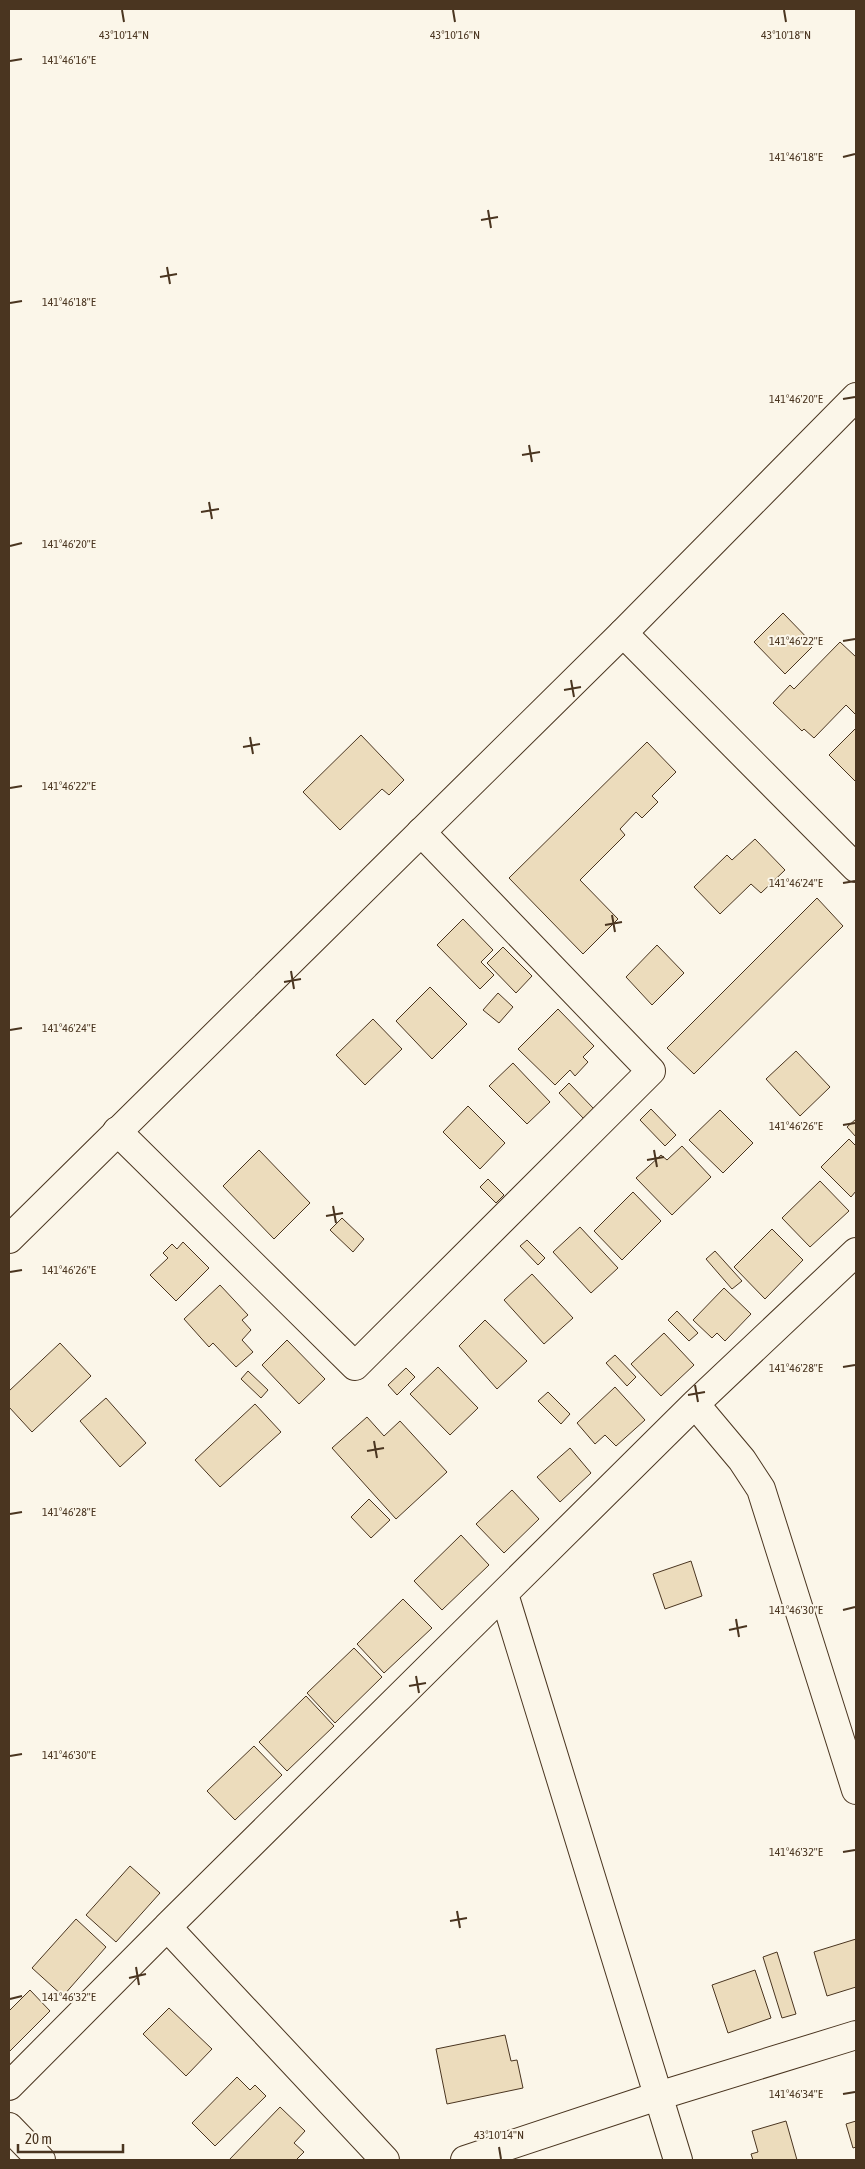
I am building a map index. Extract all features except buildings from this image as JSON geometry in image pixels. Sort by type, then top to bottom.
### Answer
[{"type":"street","points":[[9,1239],[623,633],[856,397]]},
{"type":"street","points":[[623,633],[856,868]]},
{"type":"street","points":[[117,1131],[355,1366],[651,1072],[421,832]]},
{"type":"street","points":[[9,2086],[166,1927],[695,1404],[856,1252]]},
{"type":"street","points":[[695,1404],[742,1460],[761,1489],[856,1790]]},
{"type":"street","points":[[504,1594],[678,2160]]},
{"type":"street","points":[[166,1927],[385,2160]]},
{"type":"street","points":[[465,2160],[658,2096],[856,2035]]},
{"type":"street","points":[[9,2127],[41,2160]]}]
